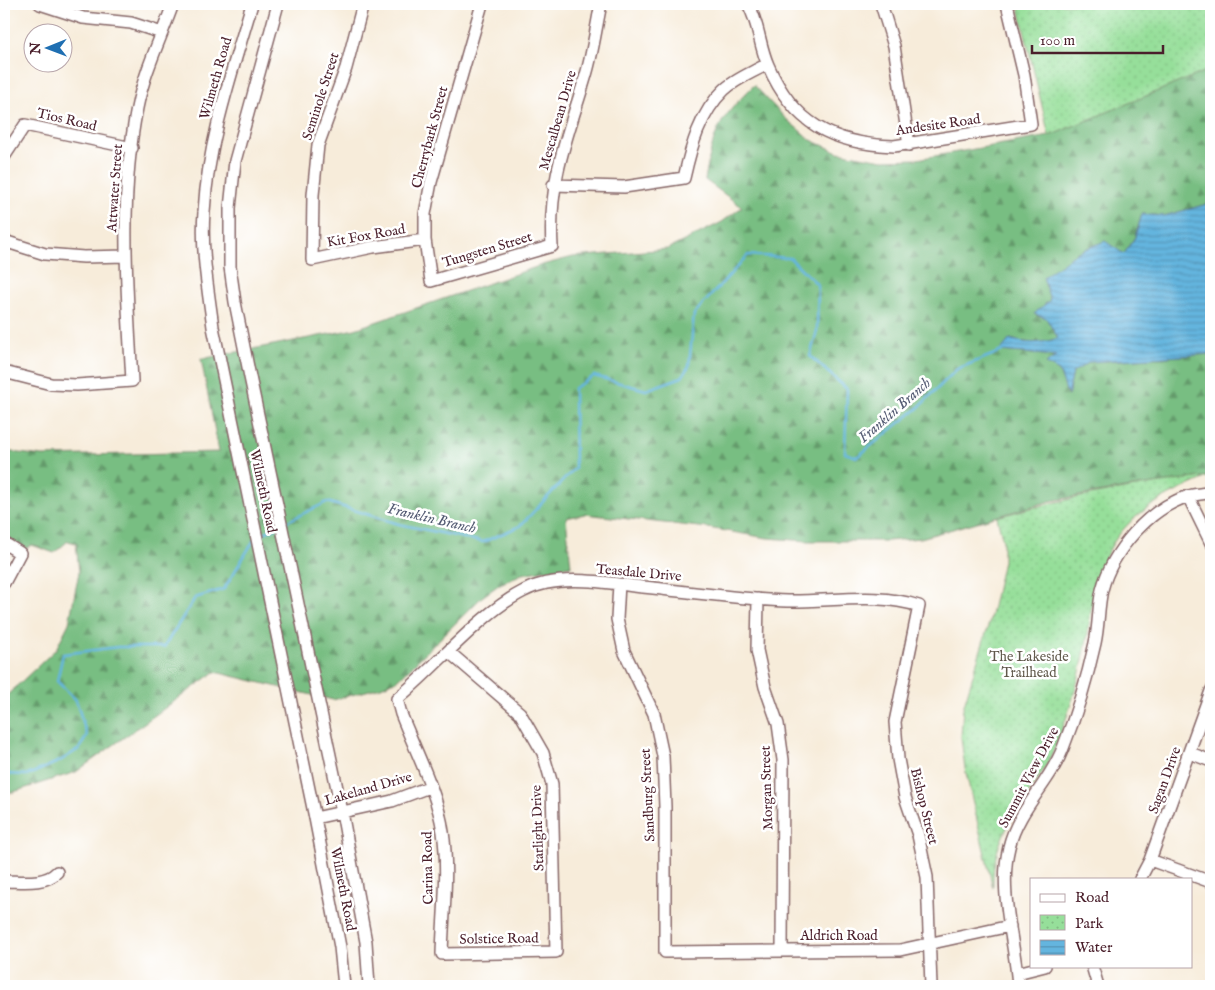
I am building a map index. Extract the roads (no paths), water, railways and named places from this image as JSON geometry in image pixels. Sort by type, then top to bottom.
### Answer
[{"type":"street","points":[[40,4],[83,18],[131,23],[162,33]]},
{"type":"street","name":"Attwater Street","points":[[4,372],[60,384],[77,385],[132,381],[126,256],[126,198],[137,107],[173,4]]},
{"type":"street","name":"Wilmeth Road","points":[[252,4],[220,114],[210,160],[204,214],[206,276],[212,327],[283,658],[340,947],[344,986]]},
{"type":"street","name":"Wilmeth Road","points":[[278,4],[235,162],[230,208],[230,267],[250,377],[342,812],[366,942],[369,986]]},
{"type":"street","name":"Seminole Street","points":[[312,260],[312,195],[318,145],[346,68],[363,4]]},
{"type":"street","name":"Cherrybark Street","points":[[431,281],[425,240],[425,214],[430,182],[482,4]]},
{"type":"street","name":"Mescalbean Drive","points":[[552,246],[550,216],[553,185],[586,73],[601,4]]},
{"type":"street","name":"Andesite Road","points":[[748,4],[754,15],[767,64],[795,108],[818,129],[833,136],[864,144],[909,145],[1031,124],[1024,75],[1007,4]]},
{"type":"street","points":[[881,4],[894,46],[909,145]]},
{"type":"street","points":[[553,185],[624,186],[684,178],[691,149],[702,121],[724,90],[767,64]]},
{"type":"street","name":"Tios Road","points":[[4,158],[25,125],[132,148]]},
{"type":"street","name":"Kit Fox Road","points":[[312,260],[373,247],[425,240]]},
{"type":"street","points":[[4,241],[45,254],[84,257],[126,256]]},
{"type":"street","name":"Tungsten Street","points":[[431,281],[552,246]]},
{"type":"street","name":"Summit View Drive","points":[[1018,986],[1006,884],[1009,847],[1022,813],[1048,777],[1072,725],[1087,680],[1098,629],[1102,591],[1114,558],[1136,530],[1161,511],[1188,496],[1211,492]]},
{"type":"street","points":[[1188,496],[1211,543]]},
{"type":"street","points":[[4,543],[20,553],[4,583]]},
{"type":"street","name":"Teasdale Drive","points":[[397,699],[497,608],[524,590],[548,582],[619,584],[758,599],[892,599],[919,606]]},
{"type":"street","name":"Sandburg Street","points":[[619,584],[617,619],[624,651],[654,714],[662,756],[665,807],[665,952]]},
{"type":"street","name":"Morgan Street","points":[[758,599],[756,650],[765,687],[778,724],[783,760],[782,951]]},
{"type":"street","name":"Bishop Street","points":[[919,606],[896,722],[898,759],[905,797],[918,835],[927,877],[931,945],[931,986]]},
{"type":"street","name":"Starlight Drive","points":[[449,652],[520,713],[543,753],[552,784],[556,952]]},
{"type":"street","name":"Sagan Drive","points":[[1141,878],[1150,860],[1211,691]]},
{"type":"street","name":"Carina Road","points":[[397,699],[438,807],[444,848],[442,954]]},
{"type":"street","points":[[1190,753],[1211,761]]},
{"type":"street","name":"Lakeland Drive","points":[[315,818],[392,801],[429,787]]},
{"type":"street","points":[[1150,860],[1211,882]]},
{"type":"street","points":[[4,881],[45,880],[52,878],[57,872]]},
{"type":"street","name":"Aldrich Road","points":[[665,952],[900,950],[931,945],[1010,926]]},
{"type":"street","name":"Solstice Road","points":[[442,954],[556,952]]},
{"type":"street","points":[[1017,973],[1037,968]]},
{"type":"street","points":[[1093,968],[1098,986]]},
{"type":"water","points":[[1211,203],[1211,354],[1090,362],[1073,372],[1068,396],[1059,371],[1046,364],[1056,356],[1000,351],[1010,339],[1034,343],[1058,338],[1046,318],[1034,314],[1050,300],[1043,277],[1078,252],[1105,241],[1124,254],[1135,237],[1142,214],[1164,216]]},
{"type":"waterway","name":"Franklin Branch","points":[[284,523],[327,502],[399,524],[483,542],[520,526],[575,468],[574,388],[594,376],[646,390],[682,377],[689,366],[694,314],[748,255],[790,258],[818,285],[817,331],[810,356],[847,389],[845,453],[857,457],[917,409],[957,369],[1002,351]]},
{"type":"waterway","name":"Franklin Branch","points":[[260,535],[277,527]]},
{"type":"waterway","name":"Franklin Branch","points":[[4,774],[28,775],[60,761],[79,749],[87,736],[76,700],[57,681],[63,654],[118,647],[164,647],[195,598],[224,589],[254,540]]},
{"type":"park label","name":"The Lakeside Trailhead","points":[[1029,664]]}]
